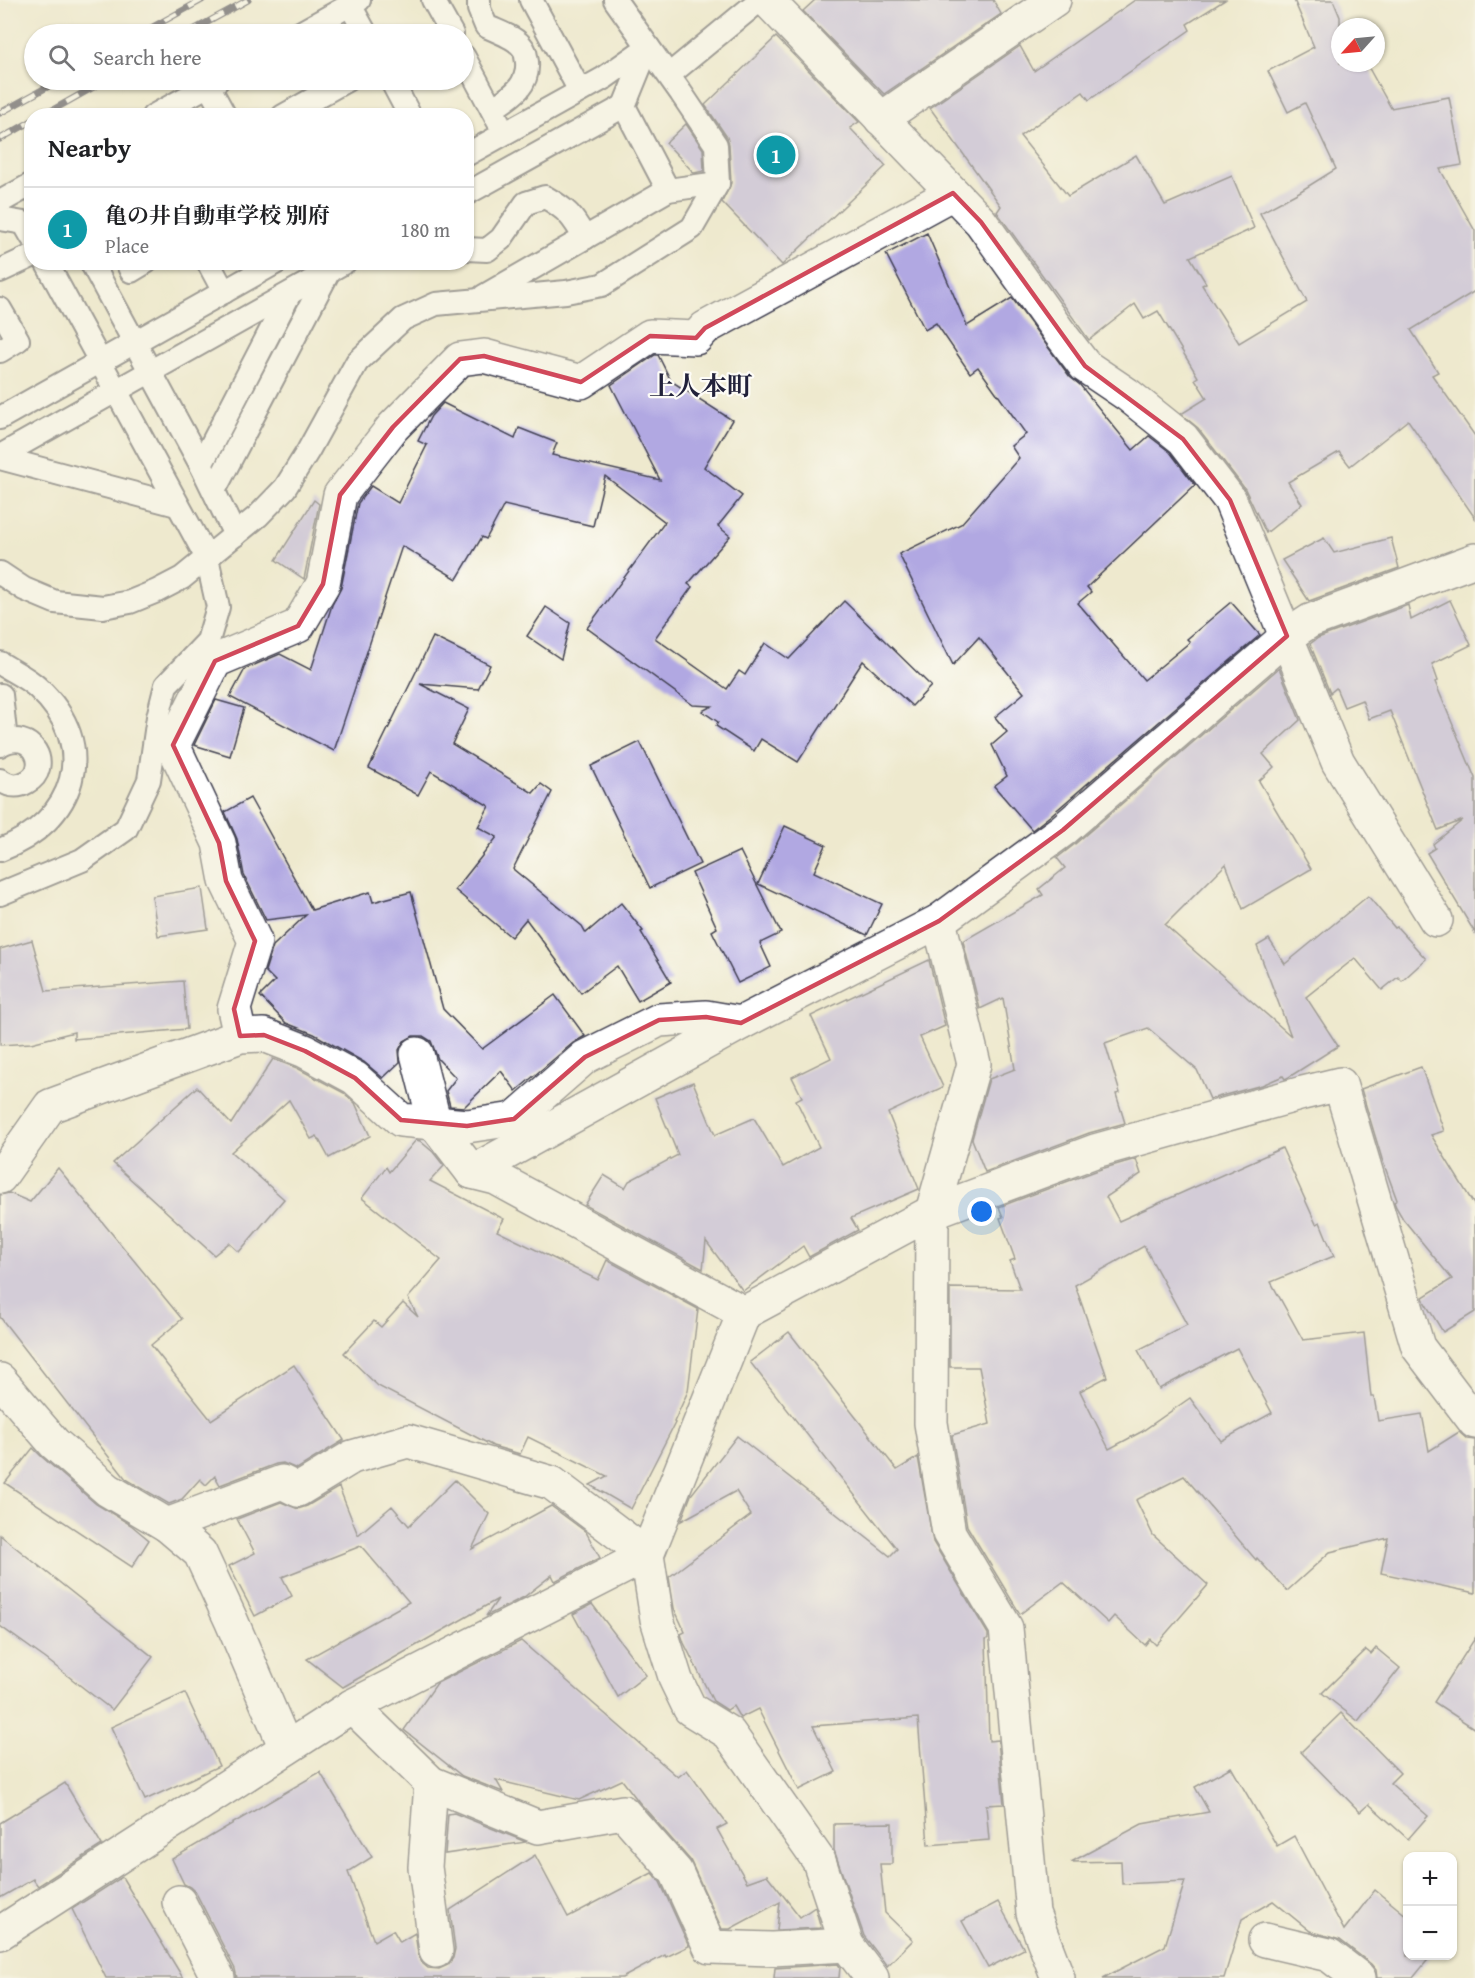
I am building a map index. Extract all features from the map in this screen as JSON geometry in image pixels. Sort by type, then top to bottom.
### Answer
[{"type":"street","points":[[767,0],[981,222],[1085,366],[1128,395],[1183,439],[1230,500],[1338,762],[1436,920]]},
{"type":"street","points":[[881,119],[1054,0]]},
{"type":"street","points":[[240,1036],[234,1009],[255,941],[226,881],[219,843],[173,745],[215,661],[298,626],[322,584],[340,495],[393,427],[459,359],[484,356],[581,382],[650,336],[696,338],[705,328],[953,193]]},
{"type":"street","points":[[472,1172],[741,1023],[939,921],[1063,830],[1287,636],[1310,621],[1475,560]]},
{"type":"street","points":[[939,921],[974,1064],[932,1212],[931,1422],[949,1533],[1006,1628],[1033,1913],[1058,1978]]},
{"type":"street","points":[[0,1177],[50,1106],[240,1036],[264,1035],[305,1051],[354,1078],[401,1120],[467,1126],[514,1119],[585,1057],[659,1020],[706,1017],[741,1023]]},
{"type":"street","points":[[417,1054],[435,1124],[472,1172],[496,1178],[744,1313]]},
{"type":"street","points":[[872,1978],[847,1945],[819,1861],[729,1733],[690,1709],[676,1680],[657,1620],[646,1555],[744,1313],[932,1212],[1095,1151],[1340,1084],[1418,1347],[1475,1422]]},
{"type":"street","points":[[0,1380],[54,1443],[108,1490],[167,1525],[200,1552],[286,1748]]},
{"type":"street","points":[[167,1525],[282,1482],[298,1490],[352,1457],[408,1441],[552,1483],[646,1555]]},
{"type":"street","points":[[0,1933],[352,1706],[646,1555]]},
{"type":"street","points":[[352,1706],[431,1783],[538,1827],[622,1812],[676,1872],[711,1947],[772,1949],[847,1945]]},
{"type":"street","points":[[431,1783],[425,1867],[436,1951]]},
{"type":"street","points":[[179,1902],[218,1978]]},
{"type":"street","points":[[1265,1940],[1329,1955],[1359,1978]]},
{"type":"lane","points":[[433,0],[446,24]]},
{"type":"lane","points":[[479,0],[479,9],[486,26],[513,39],[524,49],[527,64],[525,80],[516,94],[492,109]]},
{"type":"lane","points":[[531,0],[580,91]]},
{"type":"lane","points":[[0,573],[24,589],[55,602],[103,607],[130,602],[157,591],[182,578],[207,558],[258,516],[285,488],[308,452],[357,362],[403,319],[436,304],[566,292],[602,285],[692,228],[718,183],[716,145],[615,0]]},
{"type":"lane","points":[[669,75],[760,0]]},
{"type":"lane","points":[[316,24],[354,3],[362,24]]},
{"type":"lane","points":[[474,151],[604,78],[648,47]]},
{"type":"lane","points":[[474,190],[624,106],[648,47]]},
{"type":"lane","points":[[474,76],[505,134]]},
{"type":"lane","points":[[184,108],[204,90]]},
{"type":"lane","points":[[216,90],[222,108]]},
{"type":"lane","points":[[297,108],[329,90]]},
{"type":"lane","points":[[396,90],[406,108]]},
{"type":"lane","points":[[624,106],[668,190]]},
{"type":"lane","points":[[478,300],[668,190],[718,183]]},
{"type":"lane","points":[[0,202],[24,188]]},
{"type":"lane","points":[[474,249],[487,250],[501,239],[526,203],[545,197],[564,207],[585,238]]},
{"type":"lane","points":[[0,219],[24,221]]},
{"type":"lane","points":[[0,271],[24,260]]},
{"type":"lane","points":[[0,894],[82,860],[126,829],[149,780],[158,717],[166,686],[208,641],[218,607],[207,558],[50,270]]},
{"type":"lane","points":[[95,270],[201,465],[235,535]]},
{"type":"lane","points":[[212,270],[224,292]]},
{"type":"lane","points":[[0,418],[263,270]]},
{"type":"lane","points":[[0,457],[332,270]]},
{"type":"lane","points":[[214,491],[335,270]]},
{"type":"lane","points":[[201,465],[232,383],[288,295]]},
{"type":"lane","points":[[0,309],[18,340],[0,351]]},
{"type":"lane","points":[[0,457],[177,505]]},
{"type":"lane","points":[[0,663],[38,688],[58,712],[72,740],[73,776],[52,818],[17,844],[0,850]]},
{"type":"lane","points":[[0,780],[8,785],[24,784],[36,774],[39,764],[34,749],[28,743],[14,739],[3,743],[0,695],[38,688]]},
{"type":"highlighted area","points":[[953,193],[981,222],[1085,366],[1183,439],[1230,500],[1287,636],[1063,830],[939,921],[741,1023],[706,1017],[659,1020],[585,1057],[514,1119],[467,1126],[401,1120],[355,1078],[305,1051],[264,1035],[240,1036],[234,1009],[255,941],[226,881],[219,843],[173,745],[215,661],[298,626],[323,584],[340,495],[393,427],[460,359],[484,356],[581,382],[650,336],[696,338],[705,328]]},
{"type":"building","points":[[815,0],[993,0],[1001,14],[884,94],[803,11]]},
{"type":"building","points":[[1135,0],[1225,0],[1187,24],[1190,30],[1089,100],[1083,92],[1020,136],[1068,196],[1136,155],[1165,205],[1232,176],[1254,228],[1190,257],[1206,283],[1202,285],[1239,343],[1307,302],[1260,213],[1336,169],[1305,103],[1288,112],[1268,71],[1314,47],[1294,0],[1333,0],[1340,18],[1331,18],[1331,72],[1371,72],[1391,108],[1449,97],[1462,165],[1440,169],[1475,231],[1475,291],[1411,330],[1438,372],[1432,375],[1475,436],[1475,518],[1408,420],[1350,466],[1339,452],[1288,482],[1302,504],[1266,533],[1245,489],[1198,428],[1181,414],[1207,398],[1195,379],[1198,377],[1158,311],[1144,319],[1135,304],[1089,340],[997,212],[1001,206],[930,108],[1020,46],[1034,71]]},
{"type":"building","points":[[776,37],[859,122],[850,128],[886,166],[782,265],[722,202],[731,183],[729,144],[727,137],[705,105]]},
{"type":"building","points":[[686,124],[703,149],[704,171],[694,173],[666,143]]},
{"type":"building","points":[[927,233],[967,326],[1012,298],[1070,377],[1080,385],[1133,450],[1149,436],[1170,452],[1195,485],[1087,587],[1091,592],[1078,603],[1144,680],[1190,642],[1187,639],[1231,602],[1260,635],[1032,830],[994,786],[1007,776],[992,745],[1007,732],[995,717],[1024,693],[979,637],[953,665],[899,554],[961,524],[1019,458],[1011,446],[1026,434],[978,367],[970,373],[936,323],[925,330],[886,254]]},
{"type":"building","points":[[658,355],[671,381],[732,420],[704,467],[742,496],[718,526],[730,536],[688,584],[692,587],[655,638],[727,689],[739,671],[745,675],[765,643],[789,659],[844,601],[931,686],[912,706],[863,661],[798,762],[761,739],[754,751],[716,726],[718,722],[702,711],[712,706],[693,705],[587,628],[665,522],[605,476],[593,526],[504,505],[486,539],[482,537],[457,579],[402,546],[334,751],[230,697],[245,669],[280,654],[311,670],[332,605],[341,588],[358,503],[371,486],[398,503],[427,445],[418,441],[431,416],[443,403],[515,439],[519,428],[557,443],[552,455],[660,480],[611,385]]},
{"type":"building","points":[[314,500],[319,504],[304,579],[276,560]]},
{"type":"building","points":[[1324,538],[1334,553],[1391,538],[1399,568],[1309,601],[1282,560]]},
{"type":"building","points":[[1450,600],[1471,645],[1432,664],[1438,681],[1435,682],[1475,778],[1475,933],[1427,853],[1435,848],[1433,844],[1463,820],[1438,830],[1390,711],[1369,719],[1362,700],[1344,707],[1336,688],[1330,693],[1310,644],[1318,638],[1408,605],[1411,620]]},
{"type":"building","points":[[546,607],[570,623],[561,659],[527,636]]},
{"type":"building","points":[[433,637],[490,665],[478,689],[420,684],[469,709],[452,744],[533,793],[541,784],[552,792],[513,869],[582,926],[586,933],[621,903],[643,931],[641,932],[671,982],[638,1001],[617,966],[581,993],[526,919],[511,937],[455,890],[497,837],[478,827],[489,806],[431,771],[418,795],[369,768]]},
{"type":"building","points":[[1279,668],[1300,720],[1263,754],[1274,767],[1259,781],[1311,869],[1243,909],[1226,864],[1165,925],[1291,1036],[1257,946],[1269,939],[1285,964],[1368,896],[1395,928],[1397,927],[1426,959],[1402,981],[1398,977],[1382,990],[1355,958],[1306,997],[1338,1046],[1285,1079],[1283,1076],[1262,1085],[1210,1099],[1197,1070],[1148,1028],[1105,1043],[1120,1093],[1116,1094],[1125,1123],[1089,1133],[985,1172],[972,1139],[989,1079],[1015,1069],[1003,998],[980,1009],[963,941],[1043,895],[1039,889],[1065,868],[1057,858]]},
{"type":"building","points":[[216,700],[244,708],[230,756],[194,745]]},
{"type":"building","points":[[640,742],[700,864],[650,888],[591,766]]},
{"type":"building","points":[[250,798],[312,910],[370,892],[373,902],[411,892],[443,1009],[482,1049],[555,995],[585,1036],[573,1043],[516,1091],[501,1071],[464,1107],[450,1106],[446,1091],[456,1078],[438,1059],[431,1041],[423,1036],[413,1036],[404,1041],[399,1050],[400,1062],[383,1078],[364,1062],[314,1034],[286,1023],[260,996],[275,981],[265,971],[273,946],[306,915],[266,920],[244,875],[237,839],[225,812]]},
{"type":"building","points":[[785,826],[826,845],[814,872],[882,904],[867,935],[758,884]]},
{"type":"building","points":[[740,851],[781,933],[760,943],[771,967],[738,983],[712,931],[717,928],[692,873]]},
{"type":"building","points":[[202,888],[208,929],[158,936],[152,896]]},
{"type":"building","points":[[32,940],[46,991],[183,981],[187,1029],[74,1039],[74,1032],[31,1043],[0,1045],[0,949]]},
{"type":"building","points":[[929,960],[945,1026],[920,1037],[943,1087],[888,1113],[919,1189],[851,1218],[858,1230],[809,1257],[803,1246],[743,1291],[706,1241],[703,1269],[585,1205],[604,1175],[625,1188],[629,1181],[678,1155],[655,1098],[693,1082],[715,1135],[754,1118],[783,1167],[819,1147],[796,1100],[802,1097],[792,1077],[831,1058],[811,1016]]},
{"type":"building","points":[[273,1059],[297,1068],[344,1093],[355,1103],[370,1136],[329,1158],[317,1136],[311,1139],[289,1100],[231,1152],[284,1199],[239,1252],[229,1243],[214,1255],[113,1163],[197,1087],[231,1124]]},
{"type":"building","points":[[1421,1067],[1444,1131],[1431,1135],[1475,1206],[1475,1312],[1443,1332],[1423,1297],[1452,1279],[1403,1219],[1396,1207],[1394,1202],[1397,1200],[1361,1089]]},
{"type":"building","points":[[416,1140],[433,1152],[444,1166],[430,1181],[504,1219],[497,1231],[598,1280],[607,1260],[698,1309],[688,1391],[675,1423],[631,1509],[590,1485],[607,1476],[528,1437],[520,1454],[493,1446],[378,1386],[344,1353],[374,1321],[381,1327],[403,1303],[418,1317],[408,1298],[441,1260],[362,1198],[386,1167],[389,1172]]},
{"type":"building","points":[[1282,1148],[1316,1224],[1320,1222],[1334,1256],[1271,1282],[1303,1340],[1364,1333],[1371,1397],[1374,1397],[1378,1421],[1422,1414],[1429,1451],[1459,1432],[1467,1439],[1475,1440],[1475,1593],[1381,1573],[1388,1538],[1330,1552],[1287,1591],[1257,1558],[1256,1560],[1184,1476],[1136,1500],[1153,1535],[1208,1585],[1156,1645],[1150,1639],[1145,1645],[1114,1616],[1108,1623],[1063,1582],[1020,1614],[967,1526],[952,1435],[990,1424],[979,1367],[950,1367],[950,1288],[1020,1289],[1010,1261],[1015,1259],[1000,1218],[1003,1217],[999,1207],[1101,1169],[1136,1159],[1141,1174],[1106,1197],[1119,1221]],"holes":[[[1144,1246],[1187,1325],[1138,1350],[1159,1389],[1237,1348],[1272,1413],[1221,1441],[1190,1398],[1141,1432],[1109,1449],[1080,1391],[1107,1377],[1075,1285]]]},
{"type":"building","points":[[58,1168],[182,1319],[151,1345],[211,1420],[294,1365],[344,1440],[297,1469],[283,1463],[276,1464],[220,1485],[215,1476],[206,1485],[200,1479],[182,1499],[169,1504],[126,1479],[0,1317],[0,1195],[9,1193],[30,1202]]},
{"type":"building","points":[[789,1332],[897,1470],[918,1457],[933,1542],[988,1634],[986,1640],[989,1741],[998,1740],[1004,1804],[986,1805],[989,1840],[928,1845],[918,1718],[813,1726],[836,1772],[799,1790],[758,1709],[740,1718],[733,1706],[727,1710],[713,1701],[684,1643],[681,1634],[685,1632],[674,1608],[669,1577],[751,1515],[736,1491],[681,1521],[691,1495],[737,1436],[890,1556],[897,1549],[750,1362]]},
{"type":"building","points":[[33,1448],[96,1504],[131,1525],[149,1540],[132,1567],[5,1483]]},
{"type":"building","points":[[455,1480],[489,1514],[472,1549],[551,1506],[586,1532],[600,1558],[555,1581],[552,1575],[524,1597],[486,1616],[498,1599],[343,1687],[307,1659],[409,1602],[361,1546],[282,1577],[292,1596],[255,1616],[229,1566],[255,1553],[237,1519],[281,1502],[298,1509],[339,1487],[358,1535],[392,1506],[409,1526]]},
{"type":"building","points":[[0,1535],[153,1657],[112,1710],[0,1626]]},
{"type":"building","points":[[592,1604],[646,1675],[618,1697],[573,1614]]},
{"type":"building","points":[[1475,1638],[1475,1729],[1434,1702]]},
{"type":"building","points":[[521,1641],[678,1777],[687,1770],[727,1824],[717,1829],[747,1882],[767,1875],[800,1917],[815,1907],[821,1928],[777,1930],[780,1902],[730,1929],[722,1929],[690,1860],[622,1780],[579,1800],[496,1780],[503,1792],[462,1776],[404,1730],[437,1683]]},
{"type":"building","points":[[1376,1648],[1400,1668],[1358,1721],[1322,1693],[1366,1650],[1371,1654]]},
{"type":"building","points":[[185,1693],[219,1766],[145,1800],[111,1727]]},
{"type":"building","points":[[1341,1713],[1400,1773],[1390,1783],[1428,1816],[1408,1839],[1369,1804],[1360,1812],[1301,1752]]},
{"type":"building","points":[[1231,1767],[1277,1846],[1294,1836],[1344,1930],[1375,1890],[1403,1913],[1403,1960],[1428,1960],[1413,1978],[1377,1978],[1376,1970],[1371,1964],[1340,1940],[1310,1931],[1273,1901],[1242,1919],[1224,1978],[1103,1978],[1165,1946],[1185,1881],[1122,1884],[1121,1861],[1071,1862],[1142,1824],[1209,1812],[1195,1787]]},
{"type":"building","points":[[320,1772],[372,1857],[348,1872],[374,1941],[393,1930],[400,1942],[415,1933],[418,1954],[422,1963],[428,1968],[439,1969],[448,1965],[453,1958],[455,1949],[450,1910],[535,1855],[568,1917],[652,1873],[660,1882],[689,1946],[666,1957],[665,1955],[622,1978],[237,1978],[235,1969],[196,1893],[184,1884],[172,1859]]},
{"type":"building","points":[[65,1783],[102,1845],[38,1886],[33,1879],[0,1898],[0,1823]]},
{"type":"building","points":[[454,1813],[526,1842],[445,1854],[448,1814]]},
{"type":"building","points":[[892,1823],[892,1864],[880,1864],[885,1913],[913,1940],[887,1966],[864,1936],[834,1850],[834,1824]]},
{"type":"building","points":[[122,1877],[183,1978],[106,1978],[72,1909]]},
{"type":"building","points":[[998,1902],[1024,1949],[988,1968],[962,1921]]},
{"type":"building","points":[[838,1964],[839,1978],[774,1978],[775,1968]]},
{"type":"railway","points":[[158,24],[202,0]]},
{"type":"railway","points":[[204,24],[248,0]]},
{"type":"railway","points":[[0,113],[42,90]]},
{"type":"railway","points":[[56,108],[88,90]]},
{"type":"railway","points":[[0,139],[24,126]]},
{"type":"place","name":"亀の井自動車学校 別府","points":[[776,155]]},
{"type":"district","name":"上人本町","points":[[701,386]]}]
